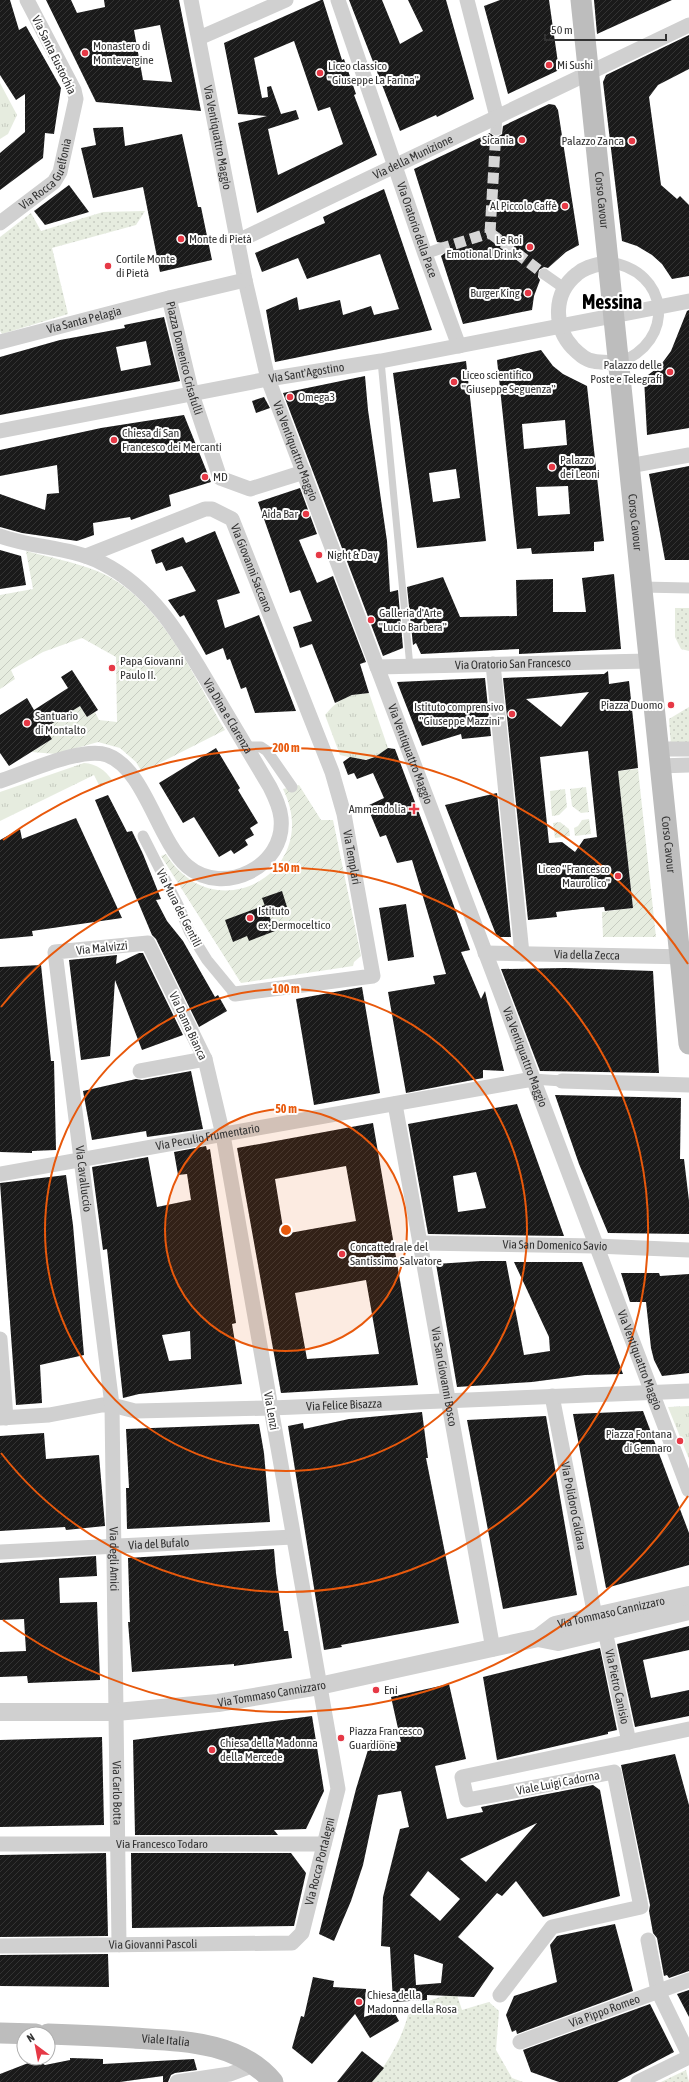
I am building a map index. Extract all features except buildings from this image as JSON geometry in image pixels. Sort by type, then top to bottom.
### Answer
[{"type":"main road","name":"Corso Cavour","points":[[581,0],[642,587],[658,758],[684,957],[689,1044]]},
{"type":"main road","points":[[0,2033],[16,2033]]},
{"type":"main road","name":"Viale Italia","points":[[56,2034],[200,2043],[230,2052],[254,2065],[273,2082]]},
{"type":"street","name":"Via Santa Eustochia","points":[[27,0],[74,90],[76,99],[74,112]]},
{"type":"street","name":"Via Ventiquattro Maggio","points":[[191,0],[245,280],[268,379],[689,1490]]},
{"type":"street","points":[[199,38],[286,0]]},
{"type":"street","name":"Via Oratorio della Pace","points":[[338,0],[425,254],[459,346]]},
{"type":"street","points":[[467,0],[496,123]]},
{"type":"street","name":"Via della Munizione","points":[[238,241],[395,166],[496,123],[689,25]]},
{"type":"street","name":"Via Rocca Guelfonia","points":[[0,223],[54,182],[60,172],[74,112]]},
{"type":"street","points":[[425,254],[439,249]]},
{"type":"street","points":[[608,262],[622,264],[640,273],[652,288],[659,307],[657,327],[649,343],[632,358],[618,363],[592,361],[580,355],[566,340],[559,326],[558,309],[564,288],[576,274],[591,266],[608,262]]},
{"type":"street","points":[[544,274],[564,288]]},
{"type":"street","name":"Piazza Domenico Crisafulli","points":[[245,280],[169,298],[192,394],[220,478],[250,489],[304,472]]},
{"type":"street","name":"Via Santa Pelagia","points":[[0,342],[169,298]]},
{"type":"street","name":"Via Sant'Agostino","points":[[0,431],[268,379],[381,361],[689,301]]},
{"type":"street","points":[[629,466],[689,455]]},
{"type":"street","name":"Via Giovanni Saccano","points":[[86,556],[205,509],[212,509],[232,519],[320,742]]},
{"type":"street","name":"Via Dina e Clarenza","points":[[0,536],[26,544],[86,556],[116,570],[145,592],[168,617],[246,746],[275,798],[281,818],[281,829],[278,840],[268,858],[250,872],[240,877],[228,879],[205,876],[195,872],[186,865],[174,848],[132,775],[120,762],[106,755],[82,754],[0,781]]},
{"type":"street","points":[[642,587],[689,588]]},
{"type":"street","name":"Via Oratorio San Francesco","points":[[377,666],[410,667],[649,661]]},
{"type":"street","points":[[493,664],[522,954]]},
{"type":"street","name":"Via Templari","points":[[235,994],[373,976],[344,814],[332,772],[320,742]]},
{"type":"street","points":[[246,746],[261,747],[267,751],[292,787]]},
{"type":"street","points":[[658,758],[689,749]]},
{"type":"street","points":[[658,758],[689,765]]},
{"type":"street","name":"Via Mura dei Gentili","points":[[143,836],[180,909],[188,931],[207,960],[235,994]]},
{"type":"street","name":"Via Malvizzi","points":[[55,952],[148,943]]},
{"type":"street","name":"Via Dama Bianca","points":[[148,943],[205,1059],[223,1135]]},
{"type":"street","name":"Via Cavalluccio","points":[[55,952],[112,1405]]},
{"type":"street","name":"Via della Zecca","points":[[486,953],[684,957]]},
{"type":"street","points":[[140,1071],[205,1059]]},
{"type":"street","points":[[533,1080],[689,1085]]},
{"type":"street","name":"Via Peculio Frumentario","points":[[0,1174],[533,1080]]},
{"type":"street","name":"Via San Giovanni Bosco","points":[[396,1104],[493,1649]]},
{"type":"street","name":"Via Lenzi","points":[[223,1135],[319,1686]]},
{"type":"street","name":"Via San Domenico Savio","points":[[420,1244],[596,1246],[689,1250]]},
{"type":"street","points":[[0,1339],[3,1418]]},
{"type":"street","name":"Via Felice Bisazza","points":[[3,1418],[49,1415],[112,1405],[135,1410],[271,1408],[689,1391]]},
{"type":"street","name":"Via Polidoro Caldara","points":[[552,1396],[600,1624]]},
{"type":"street","name":"Via degli Amici","points":[[112,1405],[116,1712]]},
{"type":"street","name":"Via del Bufalo","points":[[0,1552],[293,1537]]},
{"type":"street","name":"Via Tommaso Cannizzaro","points":[[0,1712],[116,1712],[218,1703],[319,1686],[538,1638],[558,1642],[600,1624],[689,1595]]},
{"type":"street","name":"Via Tommaso Cannizzaro","points":[[600,1624],[689,1611]]},
{"type":"street","name":"Via Pietro Canisio","points":[[600,1624],[629,1742]]},
{"type":"street","name":"Via Rocca Portalegni","points":[[302,1933],[338,1789],[319,1686]]},
{"type":"street","name":"Via Carlo Botta","points":[[116,1712],[119,1945]]},
{"type":"street","name":"Viale Luigi Cadorna","points":[[500,1995],[552,1927],[641,1907],[614,1772],[467,1800],[462,1777],[689,1729]]},
{"type":"street","name":"Via Francesco Todaro","points":[[0,1844],[324,1844]]},
{"type":"street","name":"Via Giovanni Pascoli","points":[[0,1946],[292,1943],[302,1933]]},
{"type":"street","points":[[638,2082],[689,2056],[658,1991],[648,1940]]},
{"type":"street","name":"Via Pippo Romeo","points":[[520,2042],[689,1980]]},
{"type":"street","points":[[177,2082],[230,2074],[254,2065]]},
{"type":"lane","points":[[381,361],[410,667]]},
{"type":"green space","points":[[0,83],[17,115],[8,134],[0,139]]},
{"type":"green space","points":[[145,211],[136,225],[52,248],[68,314],[2,334],[0,331],[0,237],[31,213],[41,231],[103,212]]},
{"type":"green space","points":[[26,551],[70,562],[97,571],[119,583],[139,599],[172,639],[187,662],[225,730],[142,772],[136,762],[120,748],[98,742],[56,754],[32,752],[52,739],[45,728],[80,706],[87,717],[95,712],[99,720],[117,722],[116,657],[82,638],[43,652],[11,670],[15,679],[0,689],[0,595],[33,589]]},
{"type":"green space","points":[[675,608],[689,608],[689,651],[681,649],[675,637]]},
{"type":"green space","points":[[369,693],[388,748],[377,756],[366,759],[340,755],[325,715],[344,698]]},
{"type":"green space","points":[[689,707],[689,745],[671,746],[669,719]]},
{"type":"green space","points":[[84,763],[100,768],[112,780],[100,787],[94,775],[0,821],[0,792]]},
{"type":"green space","points":[[638,769],[656,937],[603,937],[602,912],[633,908],[618,771]]},
{"type":"green space","points":[[299,785],[321,820],[333,820],[361,956],[354,962],[353,966],[241,983],[161,856],[166,854],[187,877],[211,889],[235,890],[258,882],[277,866],[289,845],[292,819],[283,789]]},
{"type":"green space","points":[[586,787],[589,812],[581,813],[572,806],[570,789]]},
{"type":"green space","points":[[565,789],[567,807],[559,815],[552,816],[550,791]]},
{"type":"green space","points":[[589,819],[591,834],[575,836],[574,828],[578,826],[582,820]]},
{"type":"green space","points":[[560,822],[569,829],[570,836],[555,838],[553,823]]},
{"type":"green space","points":[[689,1406],[689,1459],[668,1407]]},
{"type":"green space","points":[[456,1992],[462,2010],[489,2002],[499,2011],[496,2050],[512,2078],[523,2082],[372,2082],[396,2047],[410,2007]]},
{"type":"green space","points":[[686,2070],[689,2082],[661,2082]]},
{"type":"tunnel","points":[[490,233],[496,130]]},
{"type":"tunnel","points":[[490,233],[544,274]]},
{"type":"tunnel","points":[[439,249],[490,233]]},
{"type":"place","name":"Monastero di Montevergine","points":[[85,53]]},
{"type":"place","name":"Mi Sushi","points":[[549,65]]},
{"type":"place","name":"Liceo classico \"Giuseppe La Farina\"","points":[[320,73]]},
{"type":"place","name":"Sicania","points":[[522,140]]},
{"type":"place","name":"Palazzo Zanca","points":[[632,141]]},
{"type":"place","name":"Al Piccolo Caffè","points":[[565,206]]},
{"type":"place","name":"Monte di Pietà","points":[[181,239]]},
{"type":"place","name":"Le Roi Emotional Drinks","points":[[530,247]]},
{"type":"place","name":"Cortile Monte di Pietà","points":[[108,266]]},
{"type":"place","name":"Burger King","points":[[528,293]]},
{"type":"place","name":"Palazzo delle Poste e Telegrafi","points":[[670,372]]},
{"type":"place","name":"Liceo scientifico \"Giuseppe Seguenza\"","points":[[454,382]]},
{"type":"place","name":"Omega3","points":[[290,397]]},
{"type":"place","name":"Chiesa di San Francesco dei Mercanti","points":[[114,440]]},
{"type":"place","name":"Palazzo dei Leoni","points":[[552,467]]},
{"type":"place","name":"MD","points":[[205,477]]},
{"type":"place","name":"Aida Bar","points":[[306,514]]},
{"type":"place","name":"Night & Day","points":[[319,555]]},
{"type":"place","name":"Galleria d'Arte \"Lucio Barbera\"","points":[[371,620]]},
{"type":"place","name":"Papa Giovanni Paulo II.","points":[[112,668]]},
{"type":"place","name":"Piazza Duomo","points":[[671,705]]},
{"type":"place","name":"Istituto comprensivo \"Giuseppe Mazzini\"","points":[[512,714]]},
{"type":"place","name":"Santuario di Montalto","points":[[27,723]]},
{"type":"place","name":"Ammendolia","points":[[414,809]]},
{"type":"place","name":"Liceo \"Francesco Maurolico\"","points":[[618,876]]},
{"type":"place","name":"Istituto ex-Dermoceltico","points":[[250,918]]},
{"type":"place","name":"Concattedrale del Santissimo Salvatore","points":[[342,1254]]},
{"type":"place","name":"Piazza Fontana di Gennaro","points":[[680,1441]]},
{"type":"place","name":"Eni","points":[[376,1690]]},
{"type":"place","name":"Piazza Francesco Guardione","points":[[341,1738]]},
{"type":"place","name":"Chiesa della Madonna della Mercede","points":[[212,1750]]},
{"type":"place","name":"Chiesa della Madonna della Rosa","points":[[359,2002]]},
{"type":"district","name":"Messina","points":[[612,302]]}]
